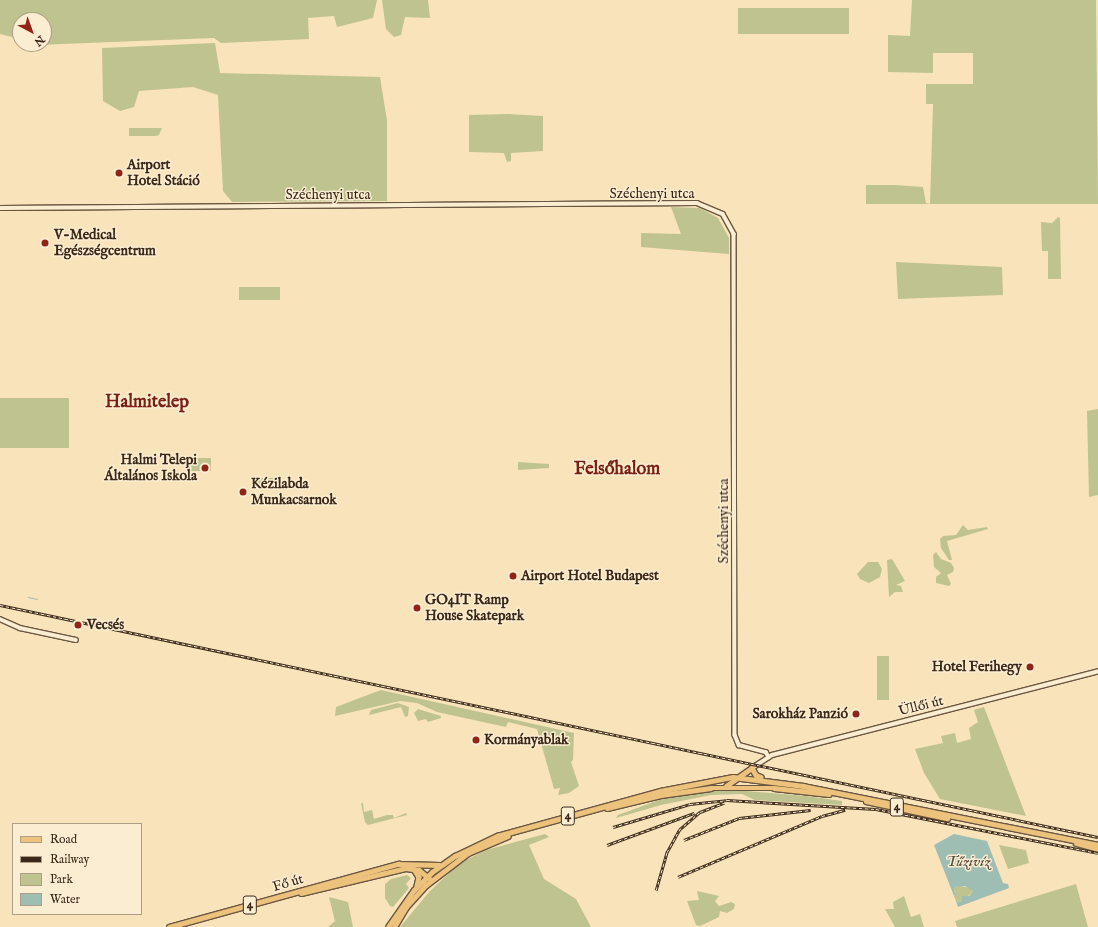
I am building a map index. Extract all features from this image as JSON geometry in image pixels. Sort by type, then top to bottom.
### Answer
[{"type":"main road","name":"Üllői út","points":[[752,768],[768,757],[1098,671]]},
{"type":"main road","points":[[733,777],[752,768]]},
{"type":"main road","points":[[724,788],[742,777],[752,768]]},
{"type":"main road","points":[[752,768],[756,775],[771,780]]},
{"type":"main road","name":"4","points":[[282,896],[320,890],[414,865],[430,867],[443,864],[480,843],[533,827],[642,797],[733,777],[771,780],[1098,845]]},
{"type":"main road","name":"4","points":[[642,797],[698,788],[774,788],[830,794],[1098,849]]},
{"type":"main road","name":"4","points":[[428,876],[436,875],[473,850],[533,827]]},
{"type":"main road","name":"Fő út","points":[[168,927],[398,864],[414,865]]},
{"type":"main road","points":[[388,927],[414,890],[443,864]]},
{"type":"main road","points":[[414,865],[425,869],[428,876],[426,885]]},
{"type":"main road","points":[[414,865],[419,877],[414,890]]},
{"type":"main road","points":[[394,927],[406,907],[436,875]]},
{"type":"main road","points":[[320,890],[328,883]]},
{"type":"street","name":"Széchenyi utca","points":[[0,208],[517,207],[696,203],[723,214],[734,234],[735,735],[739,745],[766,752],[768,757]]},
{"type":"street","name":"Széchenyi utca","points":[[0,205],[9,207]]},
{"type":"street","points":[[0,619],[20,628],[76,640]]},
{"type":"green space","points":[[0,0],[377,0],[373,18],[337,27],[334,16],[308,18],[309,39],[221,43],[214,38],[52,44],[52,12],[12,12],[12,37],[0,34]]},
{"type":"green space","points":[[382,0],[428,0],[430,18],[405,17],[401,35],[394,37],[386,29]]},
{"type":"green space","points":[[912,0],[1096,0],[1098,204],[930,204],[933,104],[926,104],[926,84],[973,84],[973,53],[933,53],[933,73],[888,72],[888,35],[910,36]]},
{"type":"green space","points":[[738,8],[849,8],[849,34],[738,34]]},
{"type":"green space","points":[[215,43],[220,73],[380,77],[387,121],[387,201],[232,202],[223,191],[218,95],[193,87],[139,91],[134,107],[120,111],[103,101],[102,48]]},
{"type":"green space","points":[[508,114],[543,116],[543,151],[511,153],[511,161],[507,162],[504,153],[469,152],[469,115]]},
{"type":"green space","points":[[129,128],[162,128],[159,135],[156,136],[129,136]]},
{"type":"green space","points":[[866,185],[923,187],[926,203],[930,204],[866,204]]},
{"type":"green space","points":[[671,207],[700,208],[718,218],[729,238],[729,254],[641,247],[641,233],[681,234]]},
{"type":"green space","points":[[1058,217],[1060,218],[1061,279],[1048,279],[1048,251],[1042,251],[1041,222],[1052,223]]},
{"type":"green space","points":[[896,262],[1002,267],[1003,295],[898,299]]},
{"type":"green space","points":[[239,287],[280,287],[280,300],[239,300]]},
{"type":"green space","points":[[0,398],[69,398],[69,448],[0,448]]},
{"type":"green space","points":[[1098,409],[1098,495],[1089,497],[1087,411]]},
{"type":"green space","points":[[191,458],[211,458],[211,471],[191,471]]},
{"type":"green space","points":[[518,462],[549,464],[549,468],[518,470]]},
{"type":"green space","points":[[256,478],[278,478],[278,489],[256,489]]},
{"type":"green space","points":[[963,525],[968,530],[987,527],[988,529],[947,541],[952,560],[949,560],[941,548],[940,539],[943,536],[956,535]]},
{"type":"green space","points":[[936,552],[941,559],[951,563],[954,568],[953,572],[947,575],[951,584],[949,586],[936,583],[936,577],[941,573],[934,567],[933,555]]},
{"type":"green space","points":[[892,559],[905,581],[896,585],[901,586],[903,592],[895,592],[889,597],[887,560]]},
{"type":"green space","points":[[868,562],[878,562],[882,569],[880,577],[869,583],[860,579],[857,574]]},
{"type":"green space","points":[[877,656],[889,656],[889,700],[877,700]]},
{"type":"green space","points":[[381,690],[574,733],[573,760],[571,762],[579,786],[569,793],[558,795],[560,788],[554,789],[537,729],[508,722],[506,727],[437,712],[417,703],[400,701],[335,716],[336,707]]},
{"type":"green space","points":[[398,703],[409,707],[408,716],[405,717],[401,707],[369,715],[371,710]]},
{"type":"green space","points":[[984,707],[1026,816],[940,799],[924,773],[915,749],[943,743],[941,736],[955,733],[957,743],[971,739],[969,728],[978,722],[974,710]]},
{"type":"green space","points":[[418,709],[441,716],[441,718],[428,722],[426,719],[418,721],[414,713]]},
{"type":"green space","points":[[734,790],[806,796],[842,801],[842,805],[755,800],[742,794],[711,795],[661,805],[616,818],[618,815],[659,800],[695,791]]},
{"type":"green space","points":[[361,803],[363,803],[364,812],[372,810],[374,819],[387,815],[393,815],[394,818],[406,813],[407,815],[368,825],[365,822]]},
{"type":"green space","points":[[545,834],[549,837],[529,845],[544,879],[576,899],[591,927],[400,927],[430,891],[460,863],[486,850]]},
{"type":"green space","points":[[999,845],[1026,850],[1029,863],[1008,869]]},
{"type":"green space","points":[[407,875],[411,878],[406,884],[409,888],[393,907],[390,906],[385,898],[385,884],[391,879]]},
{"type":"green space","points":[[1076,884],[1088,927],[957,927],[955,921]]},
{"type":"green space","points":[[960,886],[971,888],[973,891],[962,902],[956,901],[954,896],[957,894],[954,891],[955,887]]},
{"type":"green space","points":[[697,891],[719,896],[715,901],[719,906],[731,902],[735,904],[734,909],[727,913],[720,911],[719,917],[700,926],[696,925],[687,901],[699,900]]},
{"type":"green space","points":[[904,896],[911,917],[920,914],[924,927],[895,927],[885,909],[894,909],[893,902]]},
{"type":"green space","points":[[329,897],[348,902],[353,927],[328,927],[335,921]]},
{"type":"water","name":"Tűzivíz","points":[[954,834],[987,841],[1003,883],[1008,884],[1009,888],[958,907],[956,901],[962,902],[962,896],[969,896],[973,891],[965,886],[955,887],[954,891],[957,894],[954,896],[934,845]]},
{"type":"waterway","points":[[28,597],[37,599]]},
{"type":"railway","points":[[0,605],[1098,837]]},
{"type":"railway","points":[[613,827],[690,804],[727,800],[876,809],[1098,853]]},
{"type":"railway","points":[[656,890],[667,852],[679,830],[700,812],[724,803]]},
{"type":"railway","points":[[684,840],[739,818],[811,810]]},
{"type":"railway","points":[[678,877],[822,816],[845,810]]},
{"type":"railway","points":[[607,845],[694,813]]},
{"type":"place","name":"Airport Hotel Stáció","points":[[119,173]]},
{"type":"place","name":"V-Medical Egészségcentrum","points":[[45,243]]},
{"type":"place","name":"Halmi Telepi Általános Iskola","points":[[205,468]]},
{"type":"place","name":"Kézilabda Munkacsarnok","points":[[243,492]]},
{"type":"place","name":"Airport Hotel Budapest","points":[[513,576]]},
{"type":"place","name":"GO4IT Ramp House Skatepark","points":[[417,608]]},
{"type":"place","name":"Vecsés","points":[[78,625]]},
{"type":"place","name":"Hotel Ferihegy","points":[[1030,667]]},
{"type":"place","name":"Sarokház Panzió","points":[[856,714]]},
{"type":"place","name":"Kormányablak","points":[[476,740]]},
{"type":"district","name":"Halmitelep","points":[[147,403]]},
{"type":"district","name":"Felsőhalom","points":[[617,470]]}]
